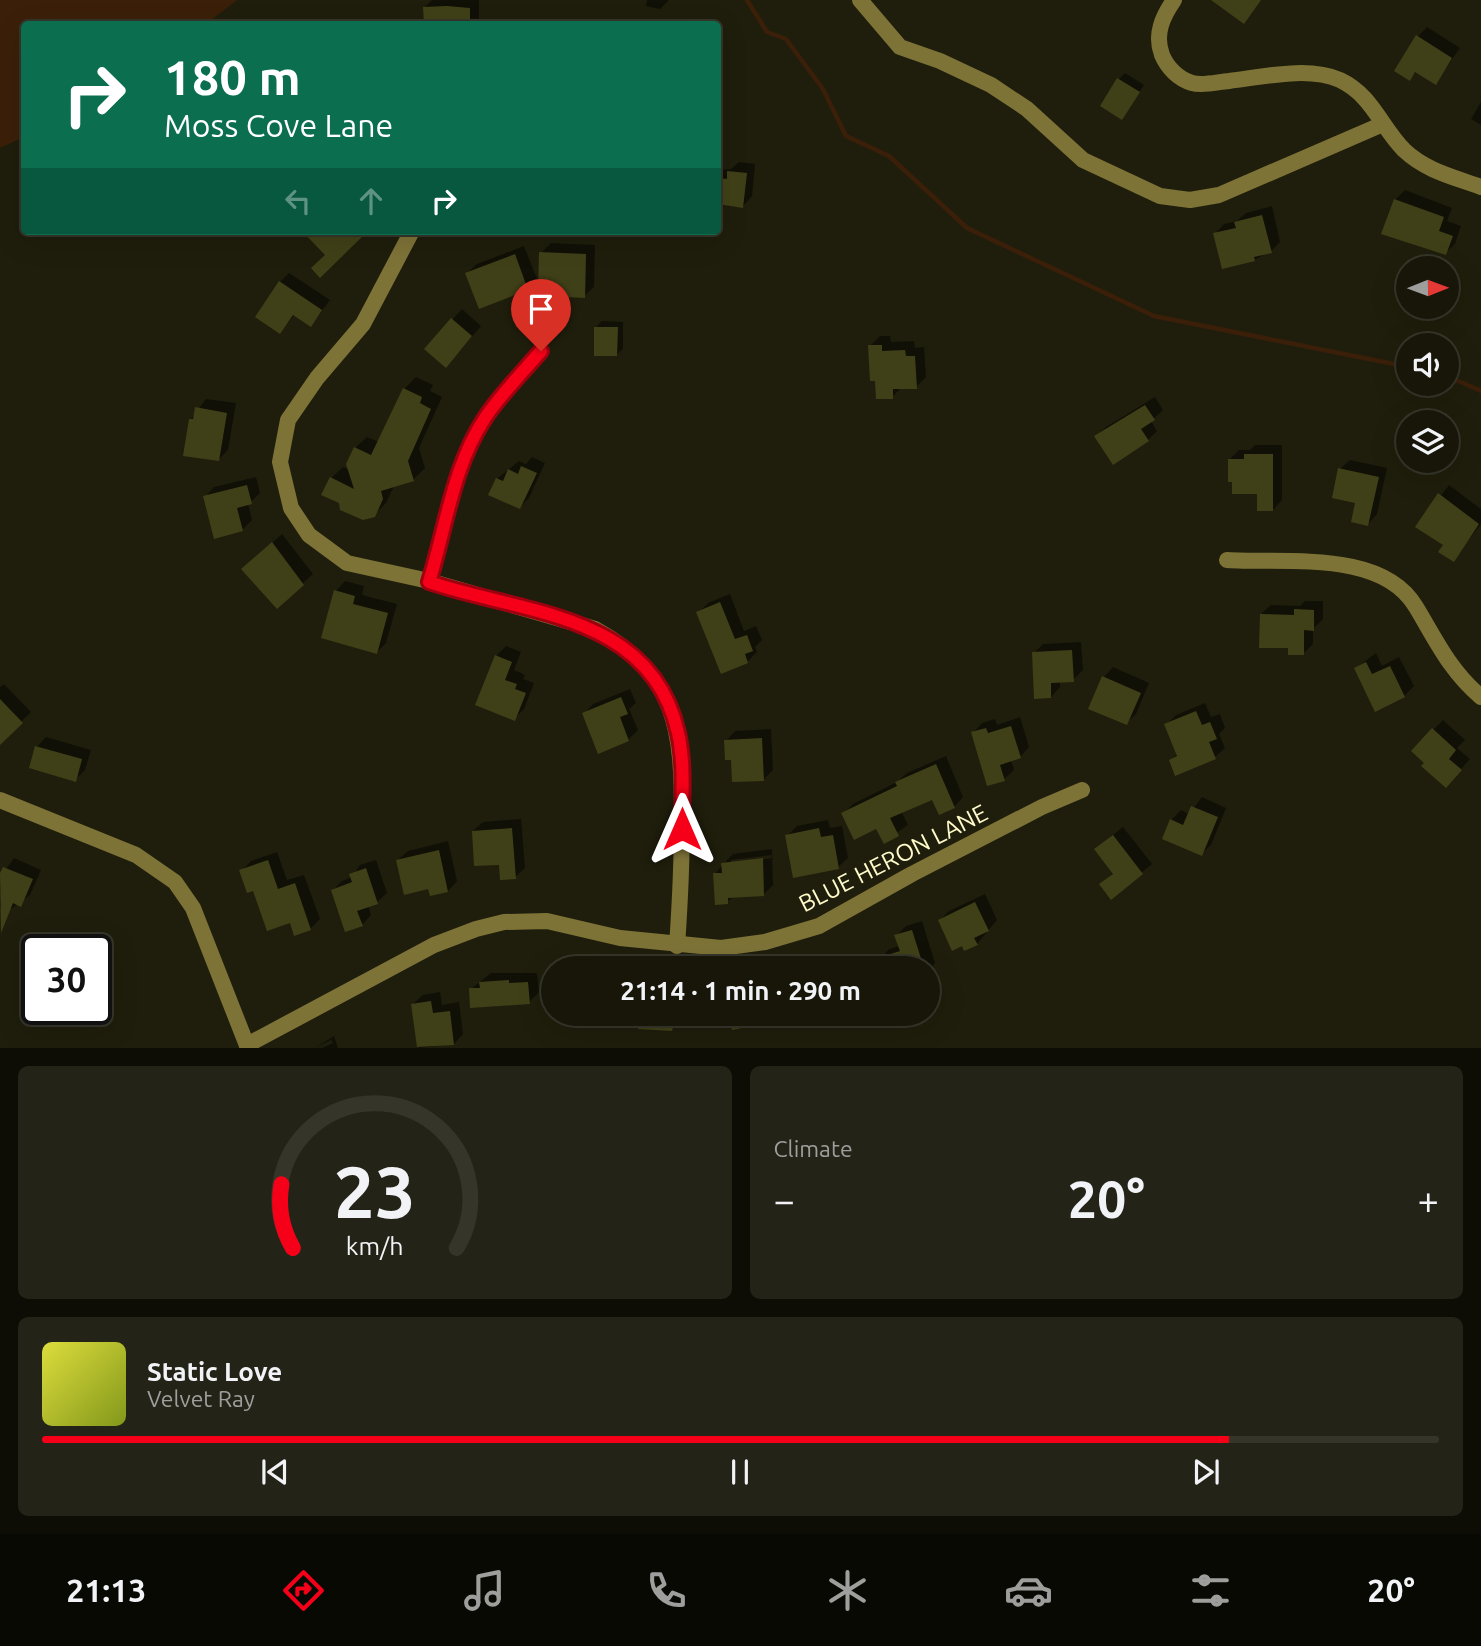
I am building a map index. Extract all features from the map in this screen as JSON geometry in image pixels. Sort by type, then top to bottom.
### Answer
[{"type":"street","points":[[860,0],[900,47],[940,61],[991,85],[1027,109],[1083,160],[1160,196],[1189,200],[1219,195],[1383,124]]},
{"type":"street","points":[[1174,0],[1161,21],[1158,41],[1164,61],[1182,79],[1200,84],[1302,73],[1329,76],[1342,81],[1367,99],[1383,124],[1416,160],[1446,176],[1481,187]]},
{"type":"street","points":[[410,235],[356,334],[295,407],[283,433],[280,461],[291,508],[320,546],[362,568],[429,582],[595,629],[619,642],[658,686],[673,714],[681,748],[681,892],[677,946]]},
{"type":"street","points":[[429,582],[454,487],[476,434],[501,396],[541,351]]},
{"type":"street","points":[[1227,560],[1354,565],[1382,575],[1405,593],[1453,670],[1481,697]]},
{"type":"street","name":"BLUE HERON LANE","points":[[248,1046],[434,946],[476,929],[505,922],[547,921],[677,946],[743,946],[819,926],[923,867],[1082,790]]},
{"type":"street","points":[[0,800],[136,855],[175,882],[193,908],[248,1046]]},
{"type":"shaded area","points":[[0,0],[237,0],[210,21],[21,21],[21,138],[0,148]]},
{"type":"building","points":[[1211,0],[1261,0],[1244,24]]},
{"type":"building","points":[[423,7],[470,8],[470,21],[424,21]]},
{"type":"building","points":[[1416,35],[1452,58],[1436,85],[1415,72],[1410,81],[1394,71]]},
{"type":"building","points":[[1117,78],[1140,92],[1122,120],[1100,106]]},
{"type":"building","points":[[727,171],[747,173],[743,208],[721,204],[721,178],[727,179]]},
{"type":"building","points":[[1394,199],[1444,217],[1439,231],[1453,236],[1446,255],[1381,234]]},
{"type":"building","points":[[1262,215],[1272,253],[1254,257],[1255,261],[1222,269],[1213,233],[1236,228],[1234,222]]},
{"type":"building","points":[[306,235],[364,235],[320,278],[311,268],[325,255]]},
{"type":"building","points":[[539,252],[586,254],[585,298],[566,297],[566,292],[538,292]]},
{"type":"building","points":[[515,254],[528,290],[479,309],[465,273]]},
{"type":"building","points":[[279,281],[322,310],[311,327],[293,315],[280,334],[255,317]]},
{"type":"building","points":[[451,318],[472,336],[446,368],[424,349]]},
{"type":"building","points":[[594,327],[618,327],[617,356],[594,356]]},
{"type":"building","points":[[868,345],[882,345],[882,351],[905,350],[906,356],[915,356],[917,389],[893,389],[893,399],[876,399],[875,381],[870,381]]},
{"type":"building","points":[[403,388],[422,397],[420,403],[431,409],[408,461],[414,481],[381,491],[383,499],[375,517],[363,520],[340,510],[339,503],[321,495],[330,477],[354,489],[346,464],[354,447],[371,455]]},
{"type":"building","points":[[1145,405],[1155,420],[1141,429],[1149,441],[1113,465],[1094,436]]},
{"type":"building","points":[[195,407],[227,413],[219,461],[183,456],[189,419],[193,419]]},
{"type":"building","points":[[1244,454],[1273,454],[1273,511],[1257,511],[1257,494],[1232,494],[1232,482],[1228,482],[1228,459],[1244,459]]},
{"type":"building","points":[[521,466],[537,473],[520,509],[488,495],[496,478],[503,481],[508,469],[518,474]]},
{"type":"building","points":[[1338,468],[1379,477],[1368,526],[1351,522],[1355,503],[1332,498]]},
{"type":"building","points":[[247,485],[252,504],[237,508],[243,531],[214,539],[203,496]]},
{"type":"building","points":[[1438,493],[1479,524],[1454,562],[1438,552],[1443,545],[1415,527]]},
{"type":"building","points":[[272,542],[304,585],[277,609],[241,569]]},
{"type":"building","points":[[334,590],[355,596],[353,604],[388,613],[377,654],[321,638]]},
{"type":"building","points":[[720,602],[735,639],[747,635],[753,651],[745,654],[748,663],[721,674],[696,612]]},
{"type":"building","points":[[1294,609],[1314,610],[1314,631],[1304,630],[1304,655],[1288,655],[1288,648],[1259,648],[1260,614],[1294,615]]},
{"type":"building","points":[[1072,650],[1074,682],[1051,683],[1051,698],[1034,699],[1032,652]]},
{"type":"building","points":[[495,655],[512,662],[505,680],[517,684],[515,689],[526,693],[515,721],[475,705]]},
{"type":"building","points":[[1366,662],[1372,674],[1390,666],[1405,697],[1375,712],[1354,668]]},
{"type":"building","points":[[1102,676],[1141,693],[1127,725],[1088,709]]},
{"type":"building","points":[[621,697],[628,714],[620,717],[629,741],[598,754],[582,713]]},
{"type":"building","points":[[0,699],[23,723],[0,745]]},
{"type":"building","points":[[1196,711],[1202,725],[1210,722],[1217,739],[1209,742],[1216,759],[1175,776],[1169,760],[1177,756],[1164,724]]},
{"type":"building","points":[[1011,726],[1021,758],[1000,765],[1005,781],[987,786],[971,732],[986,728],[988,733]]},
{"type":"building","points":[[1432,728],[1456,750],[1449,759],[1462,770],[1446,788],[1421,766],[1424,763],[1411,751]]},
{"type":"building","points":[[762,738],[764,781],[732,782],[731,760],[725,760],[724,740]]},
{"type":"building","points":[[35,746],[82,759],[76,782],[29,768]]},
{"type":"building","points":[[936,764],[955,808],[939,815],[932,800],[890,818],[899,836],[884,844],[876,829],[854,840],[841,813],[897,786],[895,782]]},
{"type":"building","points":[[1191,806],[1218,817],[1202,856],[1162,839],[1170,819],[1183,825]]},
{"type":"building","points":[[512,828],[516,879],[500,880],[499,865],[474,866],[472,831]]},
{"type":"building","points":[[819,828],[821,837],[833,835],[839,869],[793,878],[785,835]]},
{"type":"building","points":[[1113,835],[1143,874],[1111,900],[1099,884],[1113,874],[1094,849]]},
{"type":"building","points":[[439,850],[448,892],[430,896],[428,889],[404,895],[396,860]]},
{"type":"building","points":[[763,858],[764,896],[728,898],[728,904],[715,905],[713,873],[722,873],[721,863]]},
{"type":"building","points":[[268,860],[278,889],[295,883],[311,930],[294,936],[290,923],[267,931],[253,891],[247,893],[239,870]]},
{"type":"building","points":[[3,867],[33,879],[21,907],[13,903],[1,933],[0,873]]},
{"type":"building","points":[[366,868],[378,904],[357,911],[363,926],[345,932],[331,890],[352,882],[349,874]]},
{"type":"building","points":[[975,902],[989,931],[974,938],[978,945],[964,951],[962,946],[952,951],[938,920]]},
{"type":"building","points":[[912,930],[920,956],[884,956],[900,951],[894,935]]},
{"type":"building","points":[[509,980],[509,983],[528,982],[530,1004],[470,1008],[469,988],[480,988],[479,982]]},
{"type":"building","points":[[431,1001],[433,1013],[450,1011],[454,1045],[417,1047],[411,1004]]},
{"type":"building","points":[[638,1026],[692,1026],[673,1027],[672,1031],[638,1029]]},
{"type":"building","points":[[731,1026],[752,1026],[732,1030]]},
{"type":"waterway","points":[[747,0],[767,32],[786,39],[823,89],[846,136],[889,156],[967,228],[1154,316],[1396,364]]},
{"type":"waterway","points":[[1459,381],[1481,391]]},
{"type":"route","points":[[541,351],[501,396],[484,418],[476,434],[454,487],[429,582],[497,602],[552,614],[595,629],[619,642],[658,686],[673,714],[681,748],[682,829]]}]
